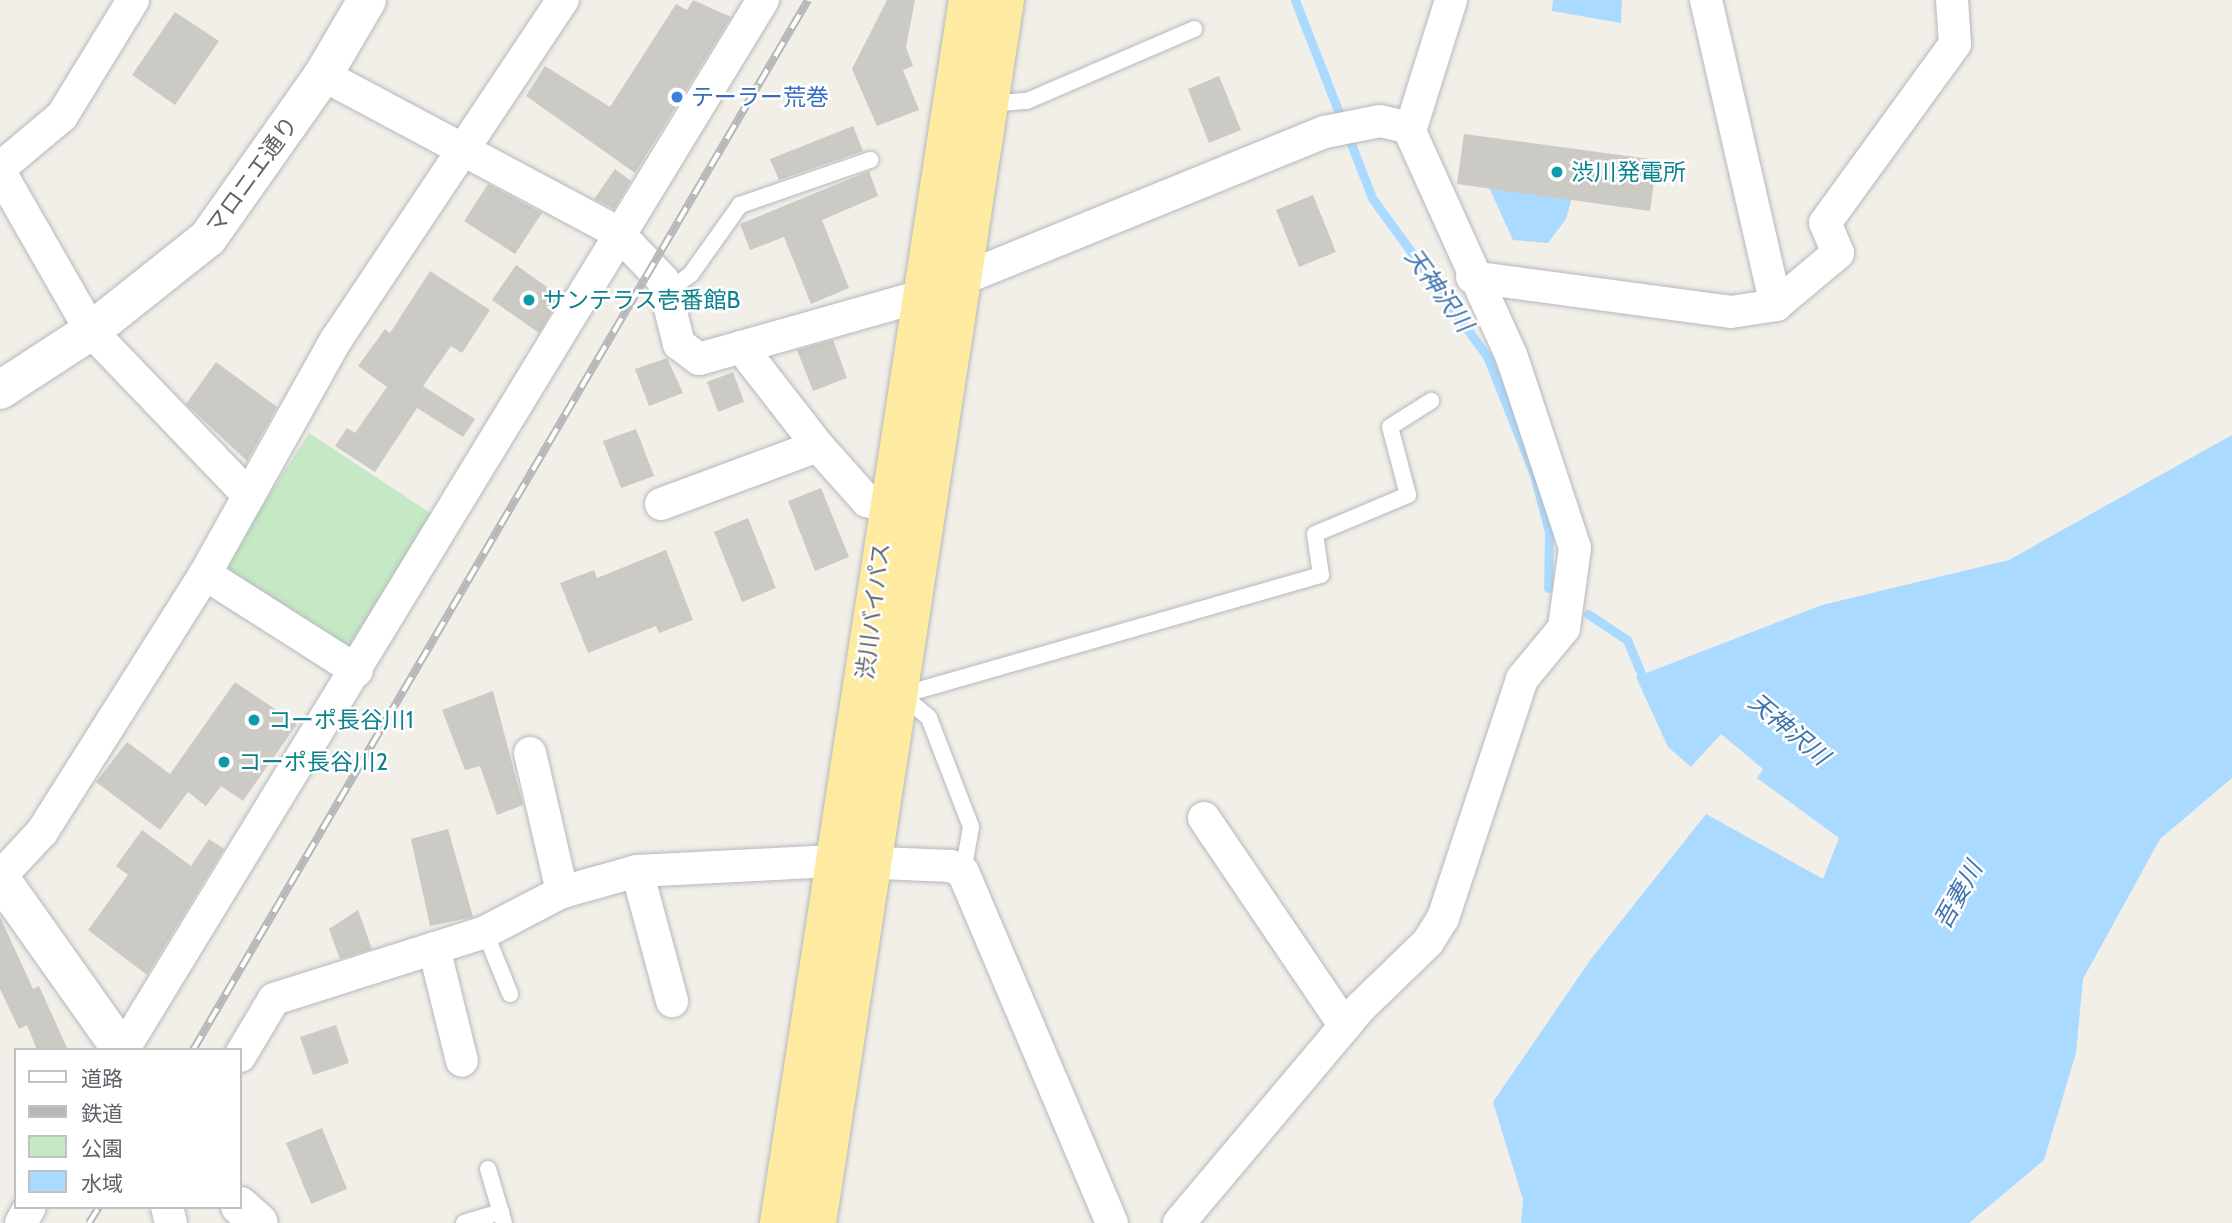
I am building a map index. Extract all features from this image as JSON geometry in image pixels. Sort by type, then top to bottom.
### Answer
[{"type":"highway","name":"渋川バイパス","points":[[779,1223],[918,297],[968,0]]},
{"type":"highway","name":"渋川バイパス","points":[[817,1223],[902,695],[924,517],[1005,0]]},
{"type":"street","points":[[133,0],[62,116],[0,170],[92,331],[249,496]]},
{"type":"street","name":"マロニエ通り","points":[[0,390],[92,331],[208,238],[324,75],[367,0]]},
{"type":"street","points":[[121,1048],[0,878],[42,832],[205,574],[336,340],[563,0]]},
{"type":"street","points":[[123,1048],[357,671],[617,232],[763,0]]},
{"type":"street","points":[[1179,1223],[1345,1026],[1428,942],[1443,918],[1522,679],[1564,628],[1575,548],[1511,355],[1472,278],[1410,128],[1451,0]]},
{"type":"street","points":[[1706,0],[1776,305]]},
{"type":"street","points":[[1472,278],[1731,312],[1776,305],[1838,253],[1825,223],[1955,44],[1952,0]]},
{"type":"street","points":[[324,75],[617,232],[663,280],[665,293],[688,356],[741,347],[918,297],[964,274],[1335,129],[1380,121],[1410,128]]},
{"type":"street","points":[[741,347],[857,492],[887,506],[924,517]]},
{"type":"street","points":[[661,504],[818,446]]},
{"type":"street","points":[[205,574],[357,671]]},
{"type":"street","points":[[530,753],[562,892]]},
{"type":"street","points":[[1204,818],[1345,1026]]},
{"type":"street","points":[[242,1053],[274,999],[485,932],[562,892],[637,871],[834,861],[876,862],[963,872],[1112,1223]]},
{"type":"street","points":[[637,871],[672,1001]]},
{"type":"street","points":[[434,948],[463,1061]]},
{"type":"street","points":[[242,1208],[259,1223]]},
{"type":"lane","points":[[989,104],[1027,101],[1194,29]]},
{"type":"lane","points":[[665,293],[691,274],[740,205],[870,160]]},
{"type":"lane","points":[[902,695],[1321,575],[1315,534],[1408,495],[1390,427],[1432,401]]},
{"type":"lane","points":[[902,695],[929,718],[971,827],[963,872]]},
{"type":"lane","points":[[485,932],[510,994]]},
{"type":"lane","points":[[464,1223],[503,1218],[488,1169]]},
{"type":"green space","points":[[309,433],[438,518],[355,654],[231,579],[225,564]]},
{"type":"water","points":[[1553,0],[1622,0],[1621,23],[1552,11]]},
{"type":"water","points":[[1487,183],[1573,194],[1566,219],[1548,243],[1513,240]]},
{"type":"water","name":"吾妻川","points":[[2232,435],[2232,778],[2160,839],[2083,979],[2076,1053],[2044,1160],[1969,1223],[1521,1223],[1523,1200],[1493,1102],[1591,959],[1706,814],[1823,879],[1839,838],[1757,778],[1763,769],[1721,734],[1691,767],[1668,747],[1636,677],[1822,605],[2009,560]]},
{"type":"building","points":[[693,0],[731,17],[635,173],[526,96],[545,66],[610,107],[676,4],[687,10]]},
{"type":"building","points":[[887,0],[915,0],[906,47],[913,66],[903,70],[919,110],[877,126],[852,69]]},
{"type":"building","points":[[175,12],[219,41],[175,105],[132,75]]},
{"type":"building","points":[[1219,76],[1241,130],[1209,143],[1188,89]]},
{"type":"building","points":[[853,126],[863,151],[779,180],[770,159]]},
{"type":"building","name":"渋川発電所","points":[[1464,134],[1657,160],[1650,211],[1457,184]]},
{"type":"building","points":[[615,169],[631,181],[614,209],[594,199]]},
{"type":"building","points":[[869,171],[878,196],[822,220],[849,288],[811,304],[784,237],[750,250],[740,224]]},
{"type":"building","points":[[488,184],[542,213],[515,254],[464,221]]},
{"type":"building","points":[[1313,195],[1336,252],[1299,267],[1276,210]]},
{"type":"building","name":"サンテラス壱番館B","points":[[516,265],[561,297],[539,333],[492,300]]},
{"type":"building","points":[[430,271],[490,310],[462,353],[451,346],[423,386],[475,419],[463,437],[417,408],[375,472],[335,446],[347,428],[355,433],[387,387],[358,366],[385,329],[390,333]]},
{"type":"building","points":[[833,340],[847,378],[813,391],[797,350]]},
{"type":"building","points":[[667,358],[683,393],[649,406],[635,369]]},
{"type":"building","points":[[216,362],[277,407],[247,461],[186,404]]},
{"type":"building","points":[[733,372],[744,402],[718,412],[707,382]]},
{"type":"building","points":[[636,429],[654,476],[621,488],[603,441]]},
{"type":"building","points":[[821,488],[849,557],[815,571],[788,501]]},
{"type":"building","points":[[748,518],[776,588],[742,602],[714,532]]},
{"type":"building","points":[[666,550],[693,620],[659,633],[656,626],[588,653],[560,583],[594,570],[597,578]]},
{"type":"building","points":[[235,682],[297,724],[243,801],[221,786],[206,806],[188,792],[160,830],[96,782],[127,742],[170,774]]},
{"type":"building","points":[[493,691],[523,805],[497,815],[480,766],[465,770],[442,710]]},
{"type":"building","points":[[448,829],[473,917],[430,926],[411,839]]},
{"type":"building","points":[[142,830],[191,866],[209,839],[224,849],[147,975],[88,930],[128,875],[116,866]]},
{"type":"building","points":[[358,910],[372,949],[340,959],[329,929]]},
{"type":"building","points":[[0,917],[33,989],[39,986],[67,1048],[36,1048],[27,1025],[19,1029],[0,989]]},
{"type":"building","points":[[336,1025],[349,1063],[313,1075],[300,1037]]},
{"type":"building","points":[[322,1128],[347,1189],[311,1204],[286,1143]]},
{"type":"waterway","name":"天神沢川","points":[[1295,0],[1372,198],[1487,356],[1534,474],[1549,532],[1548,588]]},
{"type":"waterway","name":"天神沢川","points":[[1588,614],[1627,640],[1646,685]]},
{"type":"railway","points":[[194,1048],[808,0]]},
{"type":"railway","points":[[89,1223],[98,1209]]},
{"type":"place","name":"テーラー荒巻","points":[[677,97]]},
{"type":"place","name":"渋川発電所","points":[[1557,172]]},
{"type":"place","name":"サンテラス壱番館B","points":[[529,300]]},
{"type":"place","name":"コーポ長谷川1","points":[[254,720]]},
{"type":"place","name":"コーポ長谷川2","points":[[224,762]]}]
